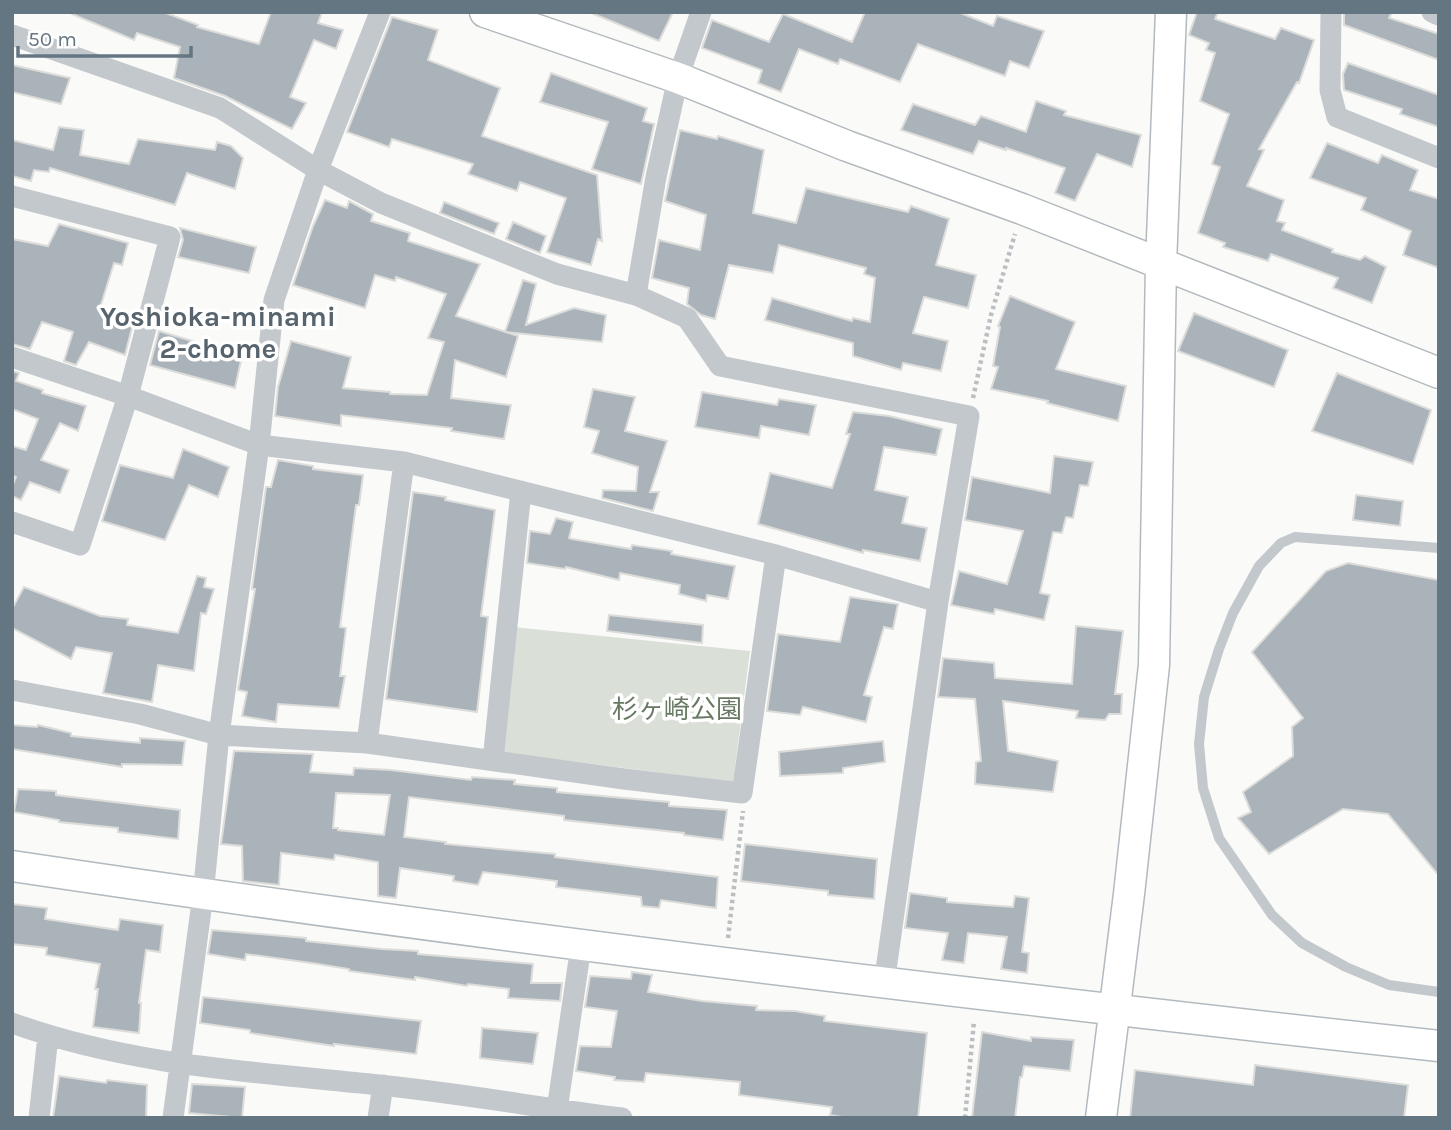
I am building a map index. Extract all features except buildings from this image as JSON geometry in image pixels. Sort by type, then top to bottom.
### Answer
[{"type":"street","points":[[173,1118],[203,895],[219,735],[259,445],[274,300],[318,170],[380,12]]},
{"type":"street","points":[[485,12],[678,78],[847,146],[1022,209],[1439,373]]},
{"type":"street","points":[[636,295],[656,177],[678,78],[701,12]]},
{"type":"street","points":[[1101,1118],[1154,664],[1161,264],[1171,12]]},
{"type":"street","points":[[1331,12],[1330,90],[1337,117],[1439,158]]},
{"type":"street","points":[[1432,12],[1439,15]]},
{"type":"street","points":[[12,35],[220,107],[318,170],[380,203],[557,274],[636,295],[687,318],[720,366],[969,416],[938,602],[884,984]]},
{"type":"street","points":[[12,196],[170,237],[128,396],[80,545],[12,522]]},
{"type":"street","points":[[12,357],[128,396],[259,445],[404,462],[776,555],[938,602]]},
{"type":"street","points":[[367,743],[404,462]]},
{"type":"street","points":[[493,760],[521,491]]},
{"type":"street","points":[[12,690],[140,714],[219,735],[367,743],[742,793],[776,555]]},
{"type":"street","points":[[12,866],[203,895],[581,946],[1115,1011],[1439,1046]]},
{"type":"street","points":[[556,1110],[581,946]]},
{"type":"street","points":[[12,1023],[48,1036],[179,1065],[383,1085],[622,1118]]},
{"type":"street","points":[[39,1118],[48,1036]]},
{"type":"street","points":[[378,1118],[383,1085]]},
{"type":"lane","points":[[1439,548],[1295,537],[1281,543],[1259,566],[1233,613],[1204,697],[1199,744],[1203,788],[1219,838],[1272,915],[1302,943],[1346,967],[1389,985],[1439,992]]},
{"type":"path","points":[[969,416],[991,315],[1022,209]]},
{"type":"path","points":[[727,946],[744,807],[742,793]]},
{"type":"path","points":[[965,1118],[974,1021]]},
{"type":"green space","name":"杉ヶ崎公園","points":[[513,627],[750,651],[733,782],[500,752]]},
{"type":"district","name":"Yoshioka-minami 2-chome","points":[[218,332]]}]
